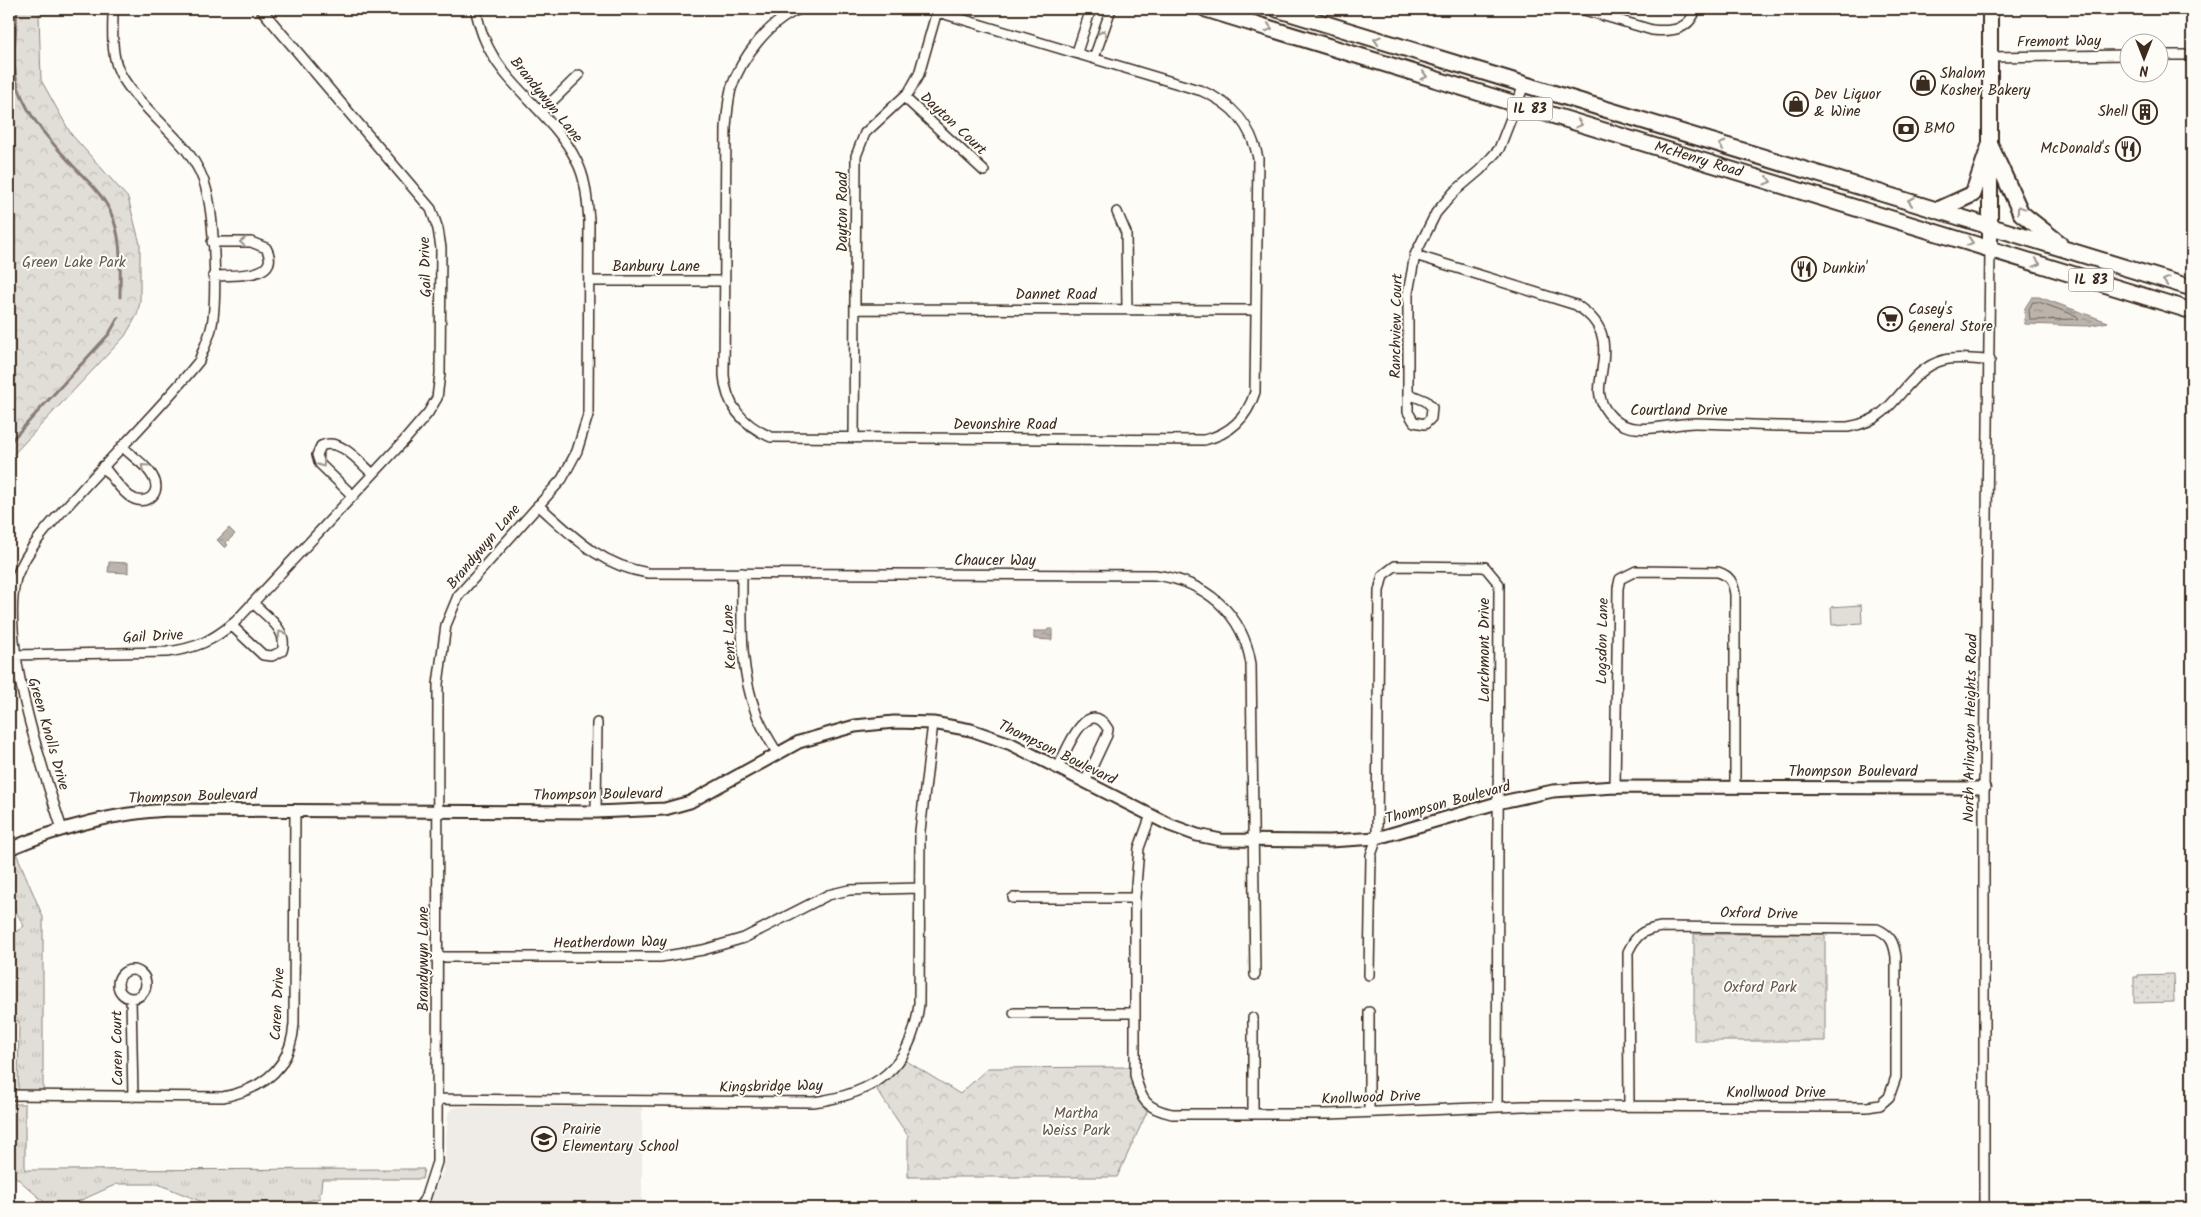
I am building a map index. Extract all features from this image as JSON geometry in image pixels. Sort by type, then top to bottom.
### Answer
[{"type":"main road","name":"McHenry Road","points":[[1206,9],[2192,311]]},
{"type":"main road","name":"McHenry Road","points":[[1277,9],[2192,288]]},
{"type":"main road","points":[[1990,9],[1990,248]]},
{"type":"main road","points":[[1938,210],[1973,194],[1990,145]]},
{"type":"main road","points":[[1990,145],[2020,213],[2070,252]]},
{"type":"street","name":"Green Knolls Drive","points":[[62,829],[23,710],[13,654],[10,614],[16,579],[36,540],[199,361],[212,328],[214,302],[210,207],[207,190],[198,169],[187,151],[128,84],[117,67],[114,50],[113,9]]},
{"type":"street","name":"Gail Drive","points":[[13,654],[167,652],[192,649],[214,639],[253,603],[353,496],[428,412],[437,398],[440,374],[441,248],[438,229],[430,209],[261,9]]},
{"type":"street","name":"Brandywyn Lane","points":[[418,1208],[425,1199],[437,1162],[438,684],[446,625],[458,596],[562,479],[576,451],[588,415],[589,220],[587,191],[577,160],[558,130],[498,61],[484,39],[475,9]]},
{"type":"street","name":"Devonshire Road","points":[[800,9],[792,12],[766,32],[745,62],[731,89],[726,128],[723,281],[725,387],[727,397],[735,411],[754,430],[772,437],[1204,440],[1215,437],[1239,423],[1252,404],[1255,392],[1258,158],[1249,130],[1235,111],[1216,97],[1077,52],[932,10]]},
{"type":"street","points":[[1077,52],[1091,9]]},
{"type":"street","points":[[1094,58],[1111,9]]},
{"type":"street","points":[[1581,9],[1652,30],[1664,31],[1681,28],[1691,20],[1696,9]]},
{"type":"street","name":"Dayton Road","points":[[854,438],[856,156],[865,134],[904,97],[919,74],[932,10]]},
{"type":"street","name":"Fremont Way","points":[[1990,57],[2118,55]]},
{"type":"street","points":[[2168,55],[2192,55]]},
{"type":"street","points":[[541,112],[579,75]]},
{"type":"street","name":"Ranchview Court","points":[[1409,394],[1408,293],[1414,255],[1436,213],[1454,192],[1480,170],[1499,148],[1518,105],[1524,85]]},
{"type":"street","name":"Dayton Court","points":[[904,97],[984,171]]},
{"type":"street","points":[[1117,212],[1126,233],[1127,309]]},
{"type":"street","points":[[212,242],[257,243],[266,248],[270,262],[268,267],[260,272],[213,276]]},
{"type":"street","name":"North Arlington Heights Road","points":[[1984,1208],[1984,788],[1990,248]]},
{"type":"street","name":"Courtland Drive","points":[[1414,255],[1576,305],[1589,313],[1600,329],[1604,342],[1600,384],[1601,400],[1615,420],[1634,428],[1693,423],[1848,427],[1864,424],[1882,414],[1921,372],[1934,363],[1946,359],[1990,360]]},
{"type":"street","name":"Banbury Lane","points":[[589,281],[723,281]]},
{"type":"street","name":"Dannet Road","points":[[856,308],[1256,310]]},
{"type":"street","points":[[353,496],[320,464],[317,455],[321,446],[328,443],[339,445],[373,474]]},
{"type":"street","points":[[103,466],[130,497],[141,502],[149,500],[155,494],[157,486],[153,476],[122,446]]},
{"type":"street","name":"Chaucer Way","points":[[538,505],[594,554],[627,570],[648,573],[1155,576],[1172,578],[1201,589],[1223,606],[1237,624],[1248,649],[1251,664],[1255,976]]},
{"type":"street","name":"Larchmont Drive","points":[[1369,975],[1371,855],[1377,838],[1379,591],[1383,575],[1395,566],[1485,567],[1499,584],[1497,1107]]},
{"type":"street","name":"Logsdon Lane","points":[[1615,787],[1618,588],[1620,579],[1636,571],[1645,571],[1718,572],[1727,574],[1733,583],[1735,594],[1735,787]]},
{"type":"street","name":"Kent Lane","points":[[742,573],[741,652],[746,679],[756,714],[778,754]]},
{"type":"street","points":[[231,625],[264,655],[272,656],[282,651],[286,641],[282,632],[253,603]]},
{"type":"street","points":[[1058,768],[1084,720],[1091,718],[1100,720],[1108,728],[1108,734],[1085,782]]},
{"type":"street","name":"Thompson Boulevard","points":[[9,849],[88,820],[135,811],[596,812],[665,809],[690,802],[799,742],[855,726],[894,722],[933,723],[971,730],[1011,744],[1151,815],[1197,835],[1221,840],[1254,842],[1377,838],[1497,803],[1554,791],[1615,787],[1984,788]]},
{"type":"street","points":[[596,812],[597,723]]},
{"type":"street","name":"Kingsbridge Way","points":[[437,1099],[814,1102],[856,1094],[893,1068],[907,1049],[916,1025],[919,1004],[920,831],[933,723]]},
{"type":"street","name":"Caren Drive","points":[[9,1095],[223,1097],[244,1092],[260,1084],[284,1061],[293,1043],[294,1024],[295,810]]},
{"type":"street","name":"Knollwood Drive","points":[[1151,815],[1139,848],[1135,898],[1135,1074],[1140,1095],[1148,1105],[1159,1111],[1172,1114],[1253,1114],[1497,1107],[1867,1107],[1880,1105],[1888,1097]]},
{"type":"street","name":"Heatherdown Way","points":[[438,957],[660,958],[704,950],[744,938],[828,896],[848,890],[919,888]]},
{"type":"street","points":[[1013,898],[1135,898]]},
{"type":"street","name":"Oxford Drive","points":[[1629,1106],[1628,952],[1634,939],[1643,930],[1661,927],[1877,929],[1886,933],[1894,943],[1896,957],[1896,1078],[1894,1088],[1888,1097]]},
{"type":"street","name":"Caren Court","points":[[132,998],[133,1097]]},
{"type":"street","points":[[1369,1012],[1369,1112]]},
{"type":"street","points":[[1014,1013],[1135,1013]]},
{"type":"street","points":[[1253,1018],[1253,1114]]},
{"type":"shaded area","name":"Prairie Elementary School","points":[[457,1107],[642,1107],[642,1208],[427,1208],[444,1169],[448,1114],[451,1109]]},
{"type":"green space","name":"Green Lake Park","points":[[9,9],[107,9],[107,12],[39,14],[41,80],[71,134],[128,198],[140,244],[140,302],[137,315],[125,336],[9,459]]},
{"type":"green space","points":[[1861,605],[1862,623],[1832,625],[1831,607]]},
{"type":"green space","points":[[17,855],[43,917],[43,1091],[18,1091],[19,1021],[9,1021],[9,937],[24,926],[9,899],[9,859]]},
{"type":"green space","name":"Oxford Park","points":[[1694,934],[1825,934],[1825,1041],[1694,1041]]},
{"type":"green space","points":[[2173,974],[2174,1002],[2134,1003],[2134,977],[2138,977],[2138,975]]},
{"type":"green space","name":"Martha Weiss Park","points":[[905,1060],[960,1094],[988,1068],[1130,1067],[1135,1095],[1147,1112],[1117,1177],[908,1177],[908,1136],[877,1090]]},
{"type":"green space","points":[[9,1104],[25,1104],[25,1170],[424,1169],[422,1179],[322,1179],[320,1198],[275,1208],[217,1208],[158,1184],[117,1184],[64,1208],[51,1208],[9,1171]]},
{"type":"water","points":[[2032,297],[2039,297],[2108,322],[2087,326],[2024,324],[2025,308]]},
{"type":"water","points":[[229,528],[235,534],[226,543],[228,545],[225,548],[217,540]]},
{"type":"water","points":[[109,562],[128,563],[128,573],[108,572]]},
{"type":"water","points":[[1052,629],[1052,640],[1034,639],[1034,631],[1047,631]]},
{"type":"waterway","points":[[17,9],[14,60],[19,89],[37,123],[96,190],[110,211],[119,242],[120,297]]},
{"type":"waterway","points":[[9,443],[109,334],[118,318]]},
{"type":"place","name":"Shalom Kosher Bakery","points":[[1923,83]]},
{"type":"place","name":"Dev Liquor & Wine","points":[[1796,104]]},
{"type":"place","name":"Shell","points":[[2145,112]]},
{"type":"place","name":"BMO","points":[[1906,129]]},
{"type":"place","name":"McDonald's","points":[[2128,149]]},
{"type":"place","name":"Dunkin'","points":[[1804,269]]},
{"type":"place","name":"Casey's General Store","points":[[1890,319]]},
{"type":"place","name":"Prairie Elementary School","points":[[544,1139]]}]
